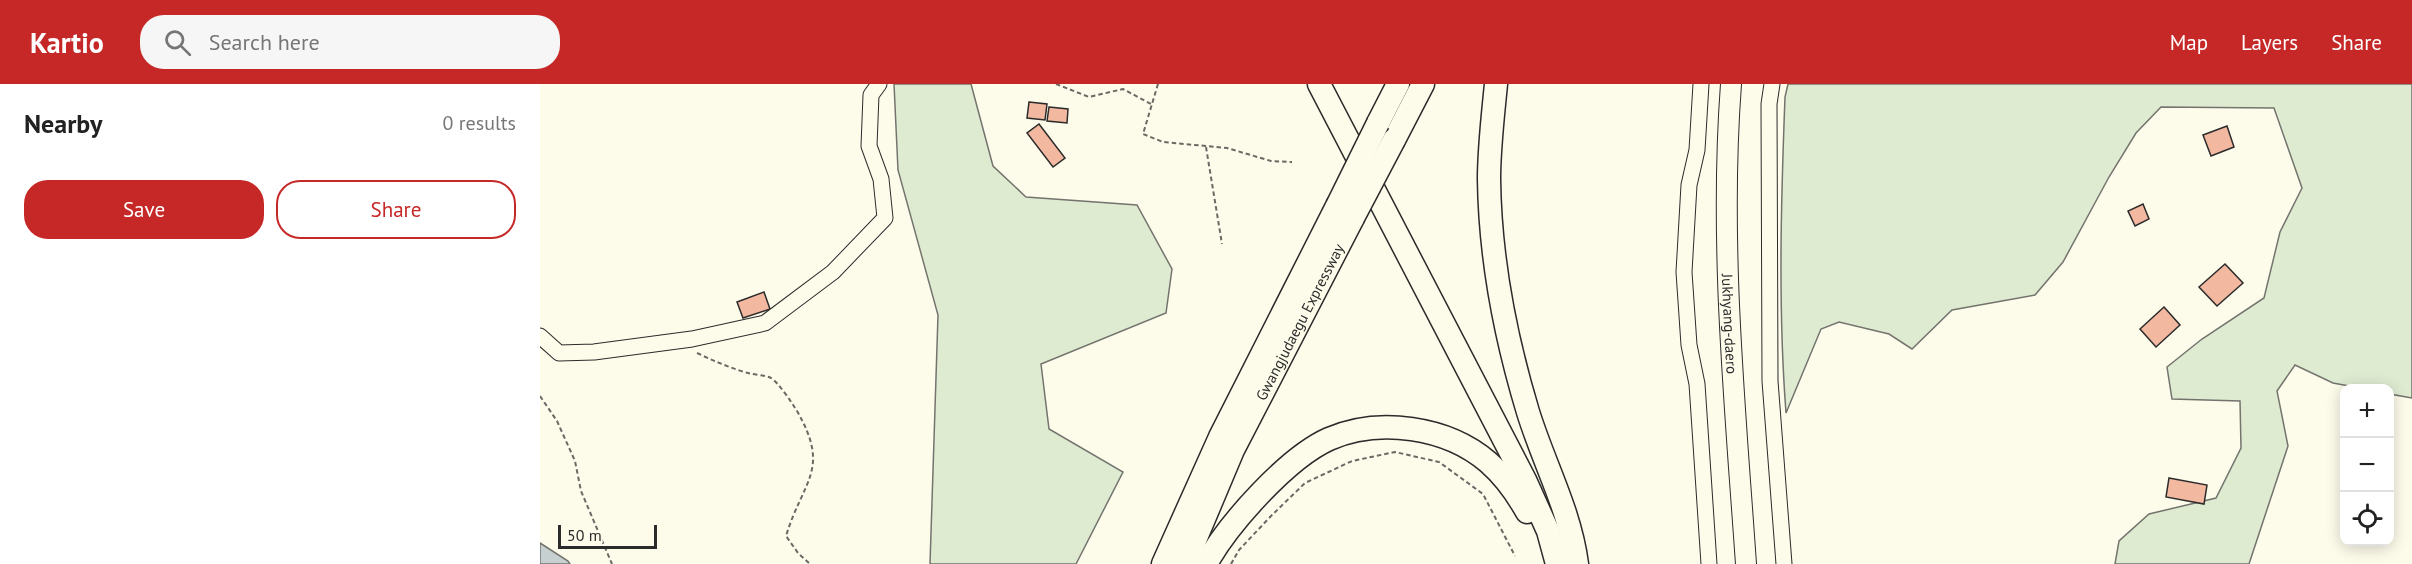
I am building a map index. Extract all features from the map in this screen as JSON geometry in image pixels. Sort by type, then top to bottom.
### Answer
[{"type":"highway","points":[[1319,84],[1525,480],[1548,531],[1556,564]]},
{"type":"highway","points":[[1333,84],[1536,475],[1572,564]]},
{"type":"highway","name":"Gwangjudaegu Expressway","points":[[1185,564],[1233,450],[1345,212],[1378,123],[1398,84]]},
{"type":"highway","name":"Gwangjudaegu Expressway","points":[[1163,564],[1220,437],[1345,212],[1394,140],[1423,84]]},
{"type":"highway","points":[[1496,84],[1489,178],[1492,243],[1502,312],[1514,365],[1530,417],[1556,482],[1577,564]]},
{"type":"highway","points":[[1206,564],[1216,546],[1262,492],[1295,461],[1329,439],[1369,429],[1411,428],[1450,439],[1487,462],[1515,492],[1556,564]]},
{"type":"main road","name":"Jukhyang-daero","points":[[1731,84],[1727,138],[1727,234],[1731,351],[1746,564]]},
{"type":"street","points":[[540,336],[560,352],[594,352],[692,339],[765,323],[833,272],[885,218],[881,179],[869,146],[871,95],[879,84]]},
{"type":"street","points":[[1701,84],[1697,150],[1689,185],[1684,272],[1689,345],[1697,384],[1709,564]]},
{"type":"street","points":[[1772,84],[1769,104],[1770,381],[1784,564]]},
{"type":"path","points":[[1056,84],[1089,97],[1123,89],[1151,104]]},
{"type":"path","points":[[1158,84],[1143,134],[1162,142],[1227,148],[1271,161],[1292,162]]},
{"type":"path","points":[[1206,147],[1222,244]]},
{"type":"path","points":[[692,339],[696,352],[711,360],[771,378],[791,402],[808,431],[814,457],[812,473],[786,536],[798,553],[810,564]]},
{"type":"path","points":[[540,396],[557,421],[576,461],[581,491],[612,564]]},
{"type":"path","points":[[1232,564],[1239,550],[1305,483],[1352,461],[1395,452],[1439,462],[1484,494],[1515,556]]},
{"type":"green space","points":[[894,84],[971,84],[993,166],[1026,197],[1137,205],[1172,269],[1166,313],[1041,364],[1049,429],[1123,472],[1076,564],[930,564],[938,315],[898,170]]},
{"type":"green space","points":[[1788,84],[2412,84],[2412,398],[2394,395],[2394,384],[2333,383],[2295,365],[2277,391],[2288,446],[2249,564],[2115,564],[2119,541],[2149,514],[2216,498],[2241,448],[2240,401],[2172,399],[2167,367],[2202,339],[2264,298],[2280,232],[2302,188],[2274,108],[2161,107],[2136,133],[2109,177],[2063,262],[2035,295],[1952,310],[1912,349],[1889,334],[1839,322],[1821,329],[1786,413],[1781,255],[1785,97]]},
{"type":"shaded area","points":[[540,543],[568,561],[570,564],[540,564]]},
{"type":"building","points":[[1029,102],[1047,104],[1045,120],[1027,118]]},
{"type":"building","points":[[1049,107],[1068,109],[1067,123],[1047,121]]},
{"type":"building","points":[[1039,124],[1065,158],[1053,167],[1027,133]]},
{"type":"building","points":[[2227,126],[2234,147],[2211,156],[2203,135]]},
{"type":"building","points":[[2143,204],[2149,219],[2135,226],[2128,211]]},
{"type":"building","points":[[2225,264],[2243,283],[2217,306],[2199,287]]},
{"type":"building","points":[[764,292],[770,309],[743,318],[737,302]]},
{"type":"building","points":[[2164,307],[2180,325],[2156,347],[2140,329]]},
{"type":"building","points":[[2169,478],[2207,485],[2204,504],[2166,497]]}]
